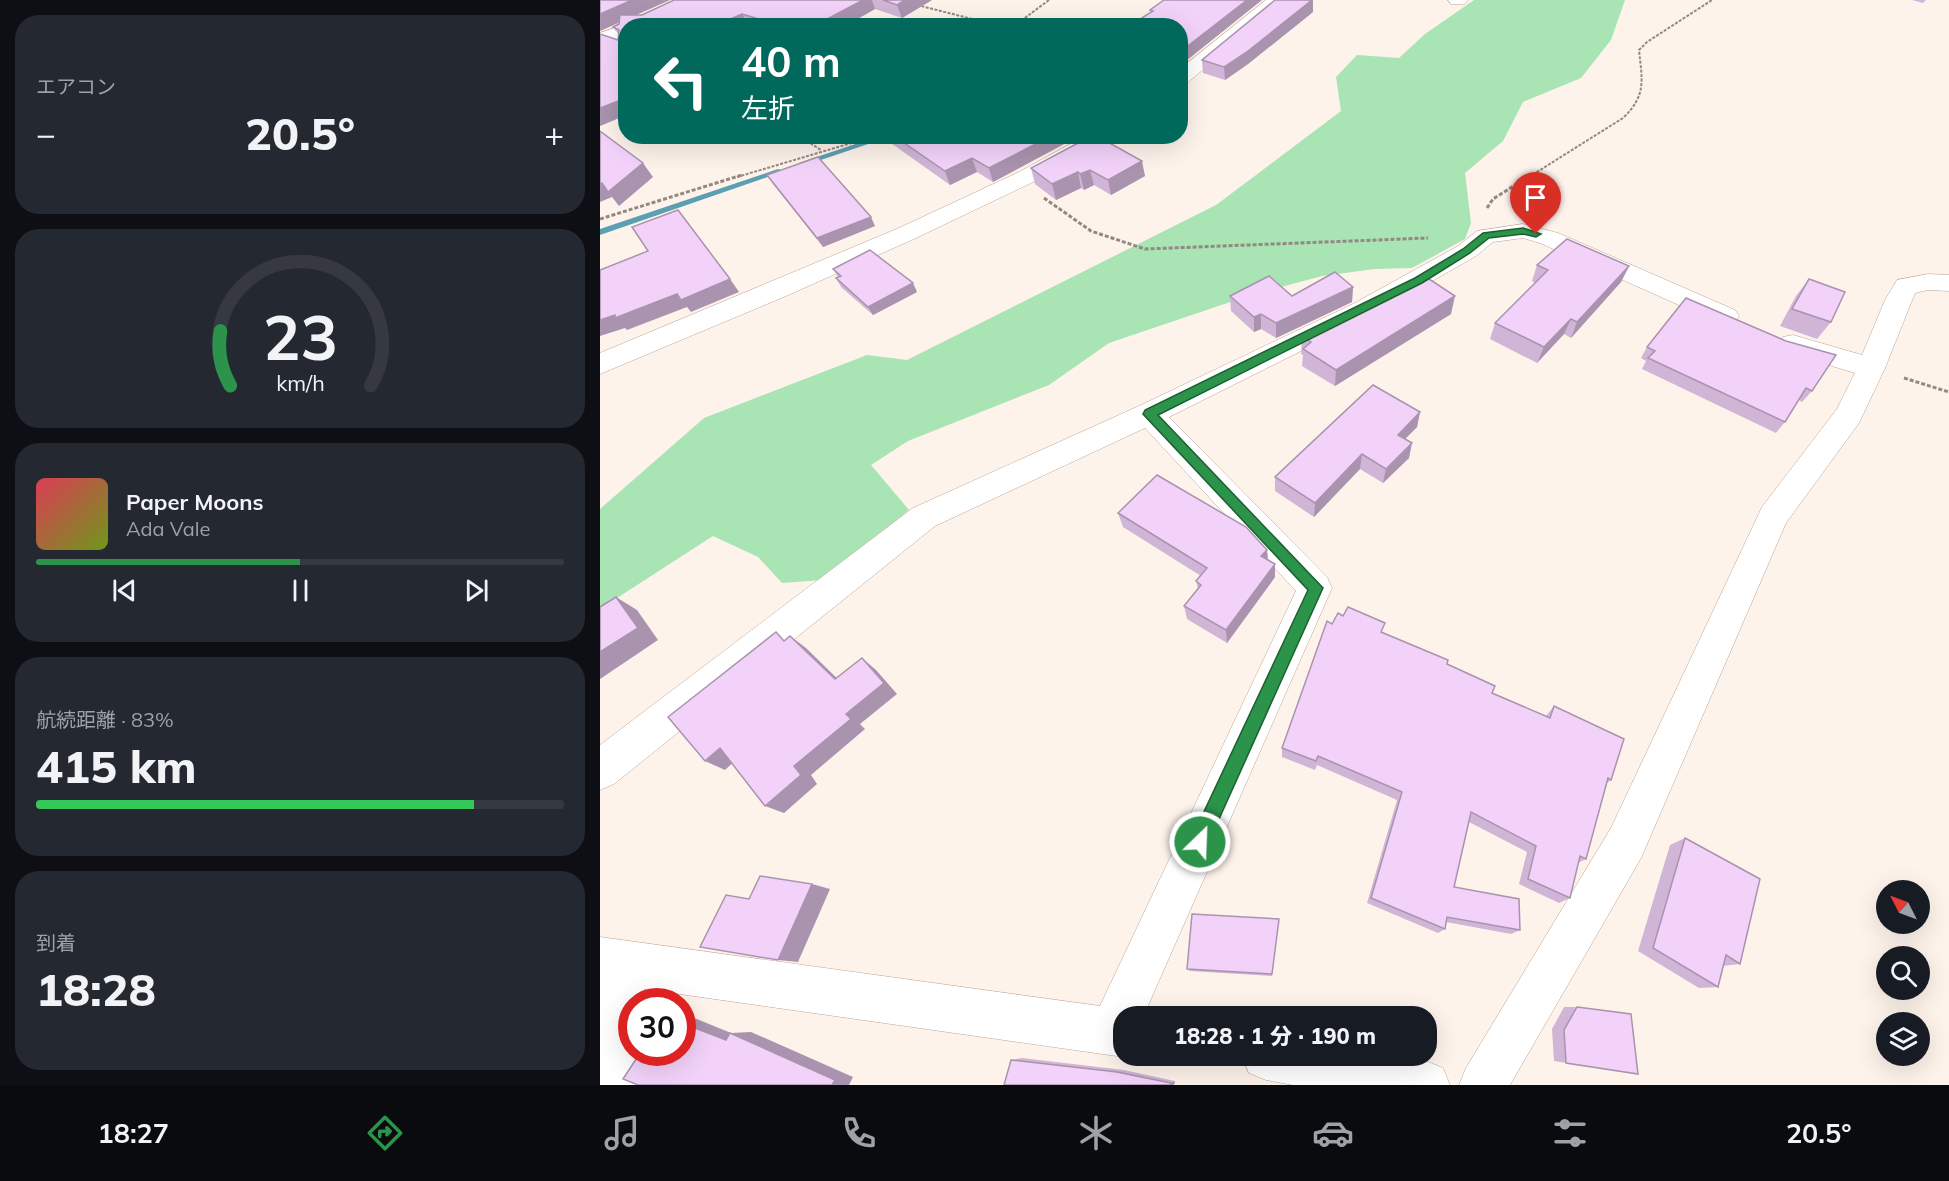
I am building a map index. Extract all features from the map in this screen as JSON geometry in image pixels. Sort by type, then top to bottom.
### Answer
[{"type":"street","points":[[1188,73],[1277,0]]},
{"type":"street","points":[[600,40],[618,32]]},
{"type":"street","points":[[600,364],[907,234],[1089,144]]},
{"type":"street","points":[[600,770],[924,517],[1149,414],[1418,280],[1467,251],[1486,236],[1523,231],[1549,238],[1788,343],[1871,368]]},
{"type":"street","points":[[1483,1085],[1626,843],[1773,516],[1849,415],[1906,286],[1928,282],[1949,283]]},
{"type":"street","points":[[1130,1006],[1316,588],[1149,414]]},
{"type":"street","points":[[616,1085],[612,961],[1113,1031]]},
{"type":"street","points":[[1280,1067],[1426,1085]]},
{"type":"path","points":[[1025,18],[1049,0]]},
{"type":"path","points":[[1018,181],[1090,231],[1145,249],[1486,236],[1487,208],[1493,200],[1634,109],[1644,87],[1640,73],[1639,50],[1647,42],[1712,0]]},
{"type":"path","points":[[910,3],[969,18]]},
{"type":"path","points":[[811,144],[821,151]]},
{"type":"path","points":[[600,219],[846,144]]},
{"type":"path","points":[[1871,368],[1949,392]]},
{"type":"green space","points":[[1474,0],[1625,0],[1611,40],[1581,78],[1523,102],[1503,141],[1465,173],[1471,223],[1465,239],[1412,268],[1375,269],[1322,276],[1248,296],[1109,343],[1049,385],[908,441],[871,465],[909,510],[822,580],[782,583],[758,557],[713,536],[600,609],[600,509],[704,418],[867,355],[907,360],[1216,205],[1341,111],[1336,77],[1357,55],[1399,58],[1425,34]]},
{"type":"building","points":[[600,0],[632,0],[600,14]]},
{"type":"building","points":[[674,0],[863,0],[829,18],[755,18],[742,14],[733,18],[620,18],[620,15],[642,15]]},
{"type":"building","points":[[883,0],[905,0],[897,5]]},
{"type":"building","points":[[1164,0],[1247,0],[1188,46],[1188,18],[1142,18],[1153,11],[1150,10]]},
{"type":"building","points":[[1275,0],[1312,0],[1248,51],[1224,67],[1202,60]]},
{"type":"building","points":[[600,34],[618,40],[618,101],[600,108]]},
{"type":"building","points":[[600,131],[643,163],[608,192],[602,183],[600,184]]},
{"type":"building","points":[[906,144],[1036,144],[989,168],[972,158],[945,171]]},
{"type":"building","points":[[1076,144],[1111,144],[1142,161],[1108,180],[1090,170],[1080,174],[1078,172],[1052,184],[1031,168]]},
{"type":"building","points":[[818,157],[871,217],[817,238],[767,175]]},
{"type":"building","points":[[678,210],[730,279],[681,300],[677,294],[615,318],[615,315],[600,320],[600,270],[648,251],[632,227]]},
{"type":"building","points":[[1567,239],[1629,266],[1577,322],[1571,319],[1544,347],[1495,323],[1548,270],[1537,265]]},
{"type":"building","points":[[870,250],[913,283],[868,307],[836,278],[841,276],[833,269]]},
{"type":"building","points":[[1335,272],[1353,287],[1276,323],[1261,314],[1254,317],[1230,296],[1269,276],[1292,296]]},
{"type":"building","points":[[1423,275],[1455,296],[1336,370],[1303,349],[1311,342],[1302,336],[1377,302]]},
{"type":"building","points":[[1809,279],[1845,292],[1831,322],[1792,309]]},
{"type":"building","points":[[1686,298],[1786,341],[1836,355],[1812,391],[1806,388],[1785,422],[1648,358],[1655,351],[1647,347]]},
{"type":"building","points":[[1373,385],[1420,412],[1398,435],[1412,443],[1386,469],[1362,454],[1315,503],[1275,477]]},
{"type":"building","points":[[1157,475],[1246,527],[1267,550],[1261,556],[1275,564],[1226,630],[1184,606],[1201,585],[1196,581],[1207,568],[1118,513]]},
{"type":"building","points":[[616,597],[638,628],[600,652],[600,607]]},
{"type":"building","points":[[1348,607],[1385,623],[1381,632],[1448,660],[1447,664],[1495,686],[1492,693],[1550,718],[1554,706],[1624,739],[1611,780],[1608,778],[1586,859],[1580,856],[1570,898],[1528,879],[1536,846],[1471,812],[1454,887],[1519,899],[1520,930],[1447,917],[1445,929],[1371,898],[1402,792],[1318,756],[1316,761],[1282,748],[1327,621],[1332,624],[1338,613],[1343,616]]},
{"type":"building","points":[[776,632],[784,641],[790,636],[835,679],[862,658],[884,683],[846,714],[851,719],[794,766],[801,775],[765,806],[720,748],[705,761],[668,717]]},
{"type":"building","points":[[1685,838],[1760,879],[1740,964],[1726,955],[1718,987],[1653,948]]},
{"type":"building","points":[[760,876],[812,884],[778,960],[700,947],[726,895],[749,899]]},
{"type":"building","points":[[1192,914],[1279,919],[1272,974],[1187,969]]},
{"type":"building","points":[[1577,1007],[1631,1014],[1638,1074],[1566,1063],[1564,1030]]},
{"type":"building","points":[[696,1028],[726,1040],[730,1033],[835,1080],[832,1085],[638,1085],[623,1079],[632,1066],[696,1066]]},
{"type":"building","points":[[1011,1060],[1117,1072],[1171,1083],[1170,1085],[1004,1085]]},
{"type":"waterway","points":[[803,163],[863,144]]},
{"type":"waterway","points":[[600,232],[781,171]]},
{"type":"route","points":[[1200,842],[1316,588],[1149,414],[1362,310],[1467,251],[1486,236],[1523,231],[1536,234]]}]
